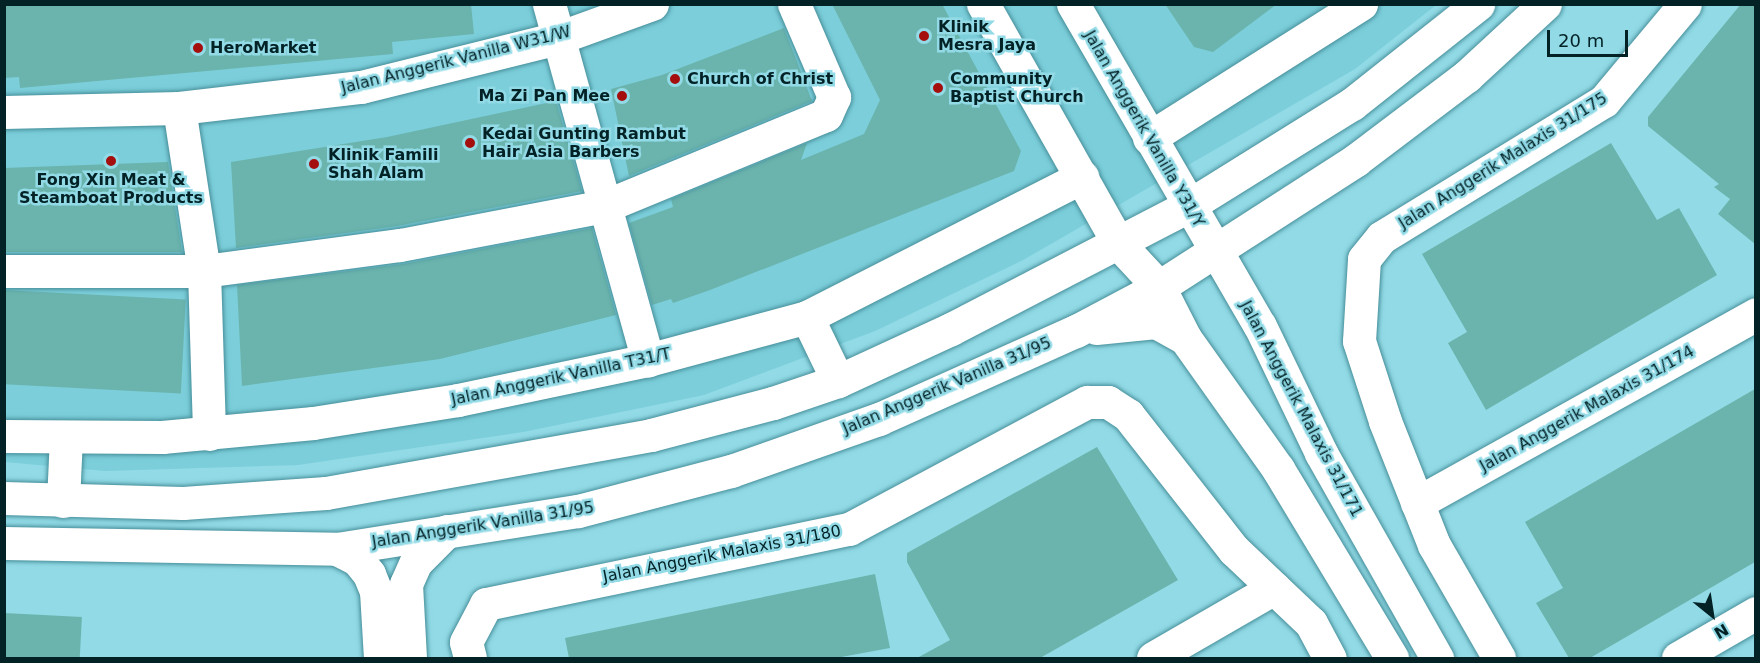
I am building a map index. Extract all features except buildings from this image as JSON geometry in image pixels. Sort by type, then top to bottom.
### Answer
[{"type":"street","points":[[549,4],[648,360]]},
{"type":"street","name":"Jalan Anggerik Vanilla W31/W","points":[[4,111],[180,108],[361,87],[558,38],[652,4]]},
{"type":"street","points":[[4,271],[204,271],[400,245],[605,206],[826,115],[834,97],[794,4]]},
{"type":"street","points":[[983,4],[1119,244],[1159,287],[1185,338],[1278,469],[1392,658]]},
{"type":"street","name":"Jalan Anggerik Vanilla Y31/Y","points":[[1073,4],[1216,254]]},
{"type":"street","points":[[1149,138],[1361,4]]},
{"type":"street","points":[[4,498],[183,503],[326,493],[651,435],[838,381],[1119,244],[1188,206],[1352,104],[1478,4]]},
{"type":"street","name":"Jalan Anggerik Vanilla 31/95","points":[[4,543],[337,549],[578,511],[731,471],[879,419],[1076,331],[1159,287],[1216,254],[1356,160],[1467,76],[1545,4]]},
{"type":"street","name":"Jalan Anggerik Malaxis 31/175","points":[[1417,503],[1359,341],[1364,259],[1382,237],[1604,101],[1685,4]]},
{"type":"street","points":[[180,108],[204,271],[209,434]]},
{"type":"street","name":"Jalan Anggerik Vanilla T31/T","points":[[4,436],[209,434],[458,400],[648,360],[807,317],[1082,177]]},
{"type":"street","points":[[1254,227],[1246,291],[1260,326]]},
{"type":"street","name":"Jalan Anggerik Malaxis 31/171","points":[[1216,254],[1260,326],[1321,453],[1437,658]]},
{"type":"street","name":"Jalan Anggerik Malaxis 31/174","points":[[1417,503],[1755,314]]},
{"type":"street","points":[[807,317],[838,381]]},
{"type":"street","points":[[1076,331],[1156,322],[1185,338]]},
{"type":"street","name":"Jalan Anggerik Malaxis 31/180","points":[[470,658],[466,642],[473,622],[486,604],[507,596],[849,529],[1087,402],[1108,402],[1128,415],[1234,550],[1274,588]]},
{"type":"street","points":[[63,501],[66,437]]},
{"type":"street","points":[[1417,503],[1434,545],[1499,658]]},
{"type":"street","points":[[410,658],[406,584],[416,562],[447,531]]},
{"type":"street","points":[[337,549],[357,559],[369,574],[375,591],[380,658]]},
{"type":"street","points":[[1153,658],[1274,588],[1311,623],[1330,658]]},
{"type":"street","points":[[1678,658],[1755,613]]},
{"type":"shaded area","points":[[4,5],[1436,5],[1355,69],[1023,260],[875,331],[704,395],[523,432],[298,465],[105,471],[5,462]]},
{"type":"place","name":"Klinik Mesra Jaya","points":[[924,36]]},
{"type":"place","name":"HeroMarket","points":[[198,48]]},
{"type":"place","name":"Church of Christ","points":[[675,79]]},
{"type":"place","name":"Community Baptist Church","points":[[938,88]]},
{"type":"place","name":"Ma Zi Pan Mee","points":[[622,96]]},
{"type":"place","name":"Kedai Gunting Rambut Hair Asia Barbers","points":[[470,143]]},
{"type":"place","name":"Fong Xin Meat & Steamboat Products","points":[[111,161]]},
{"type":"place","name":"Klinik Famili Shah Alam","points":[[314,164]]}]
